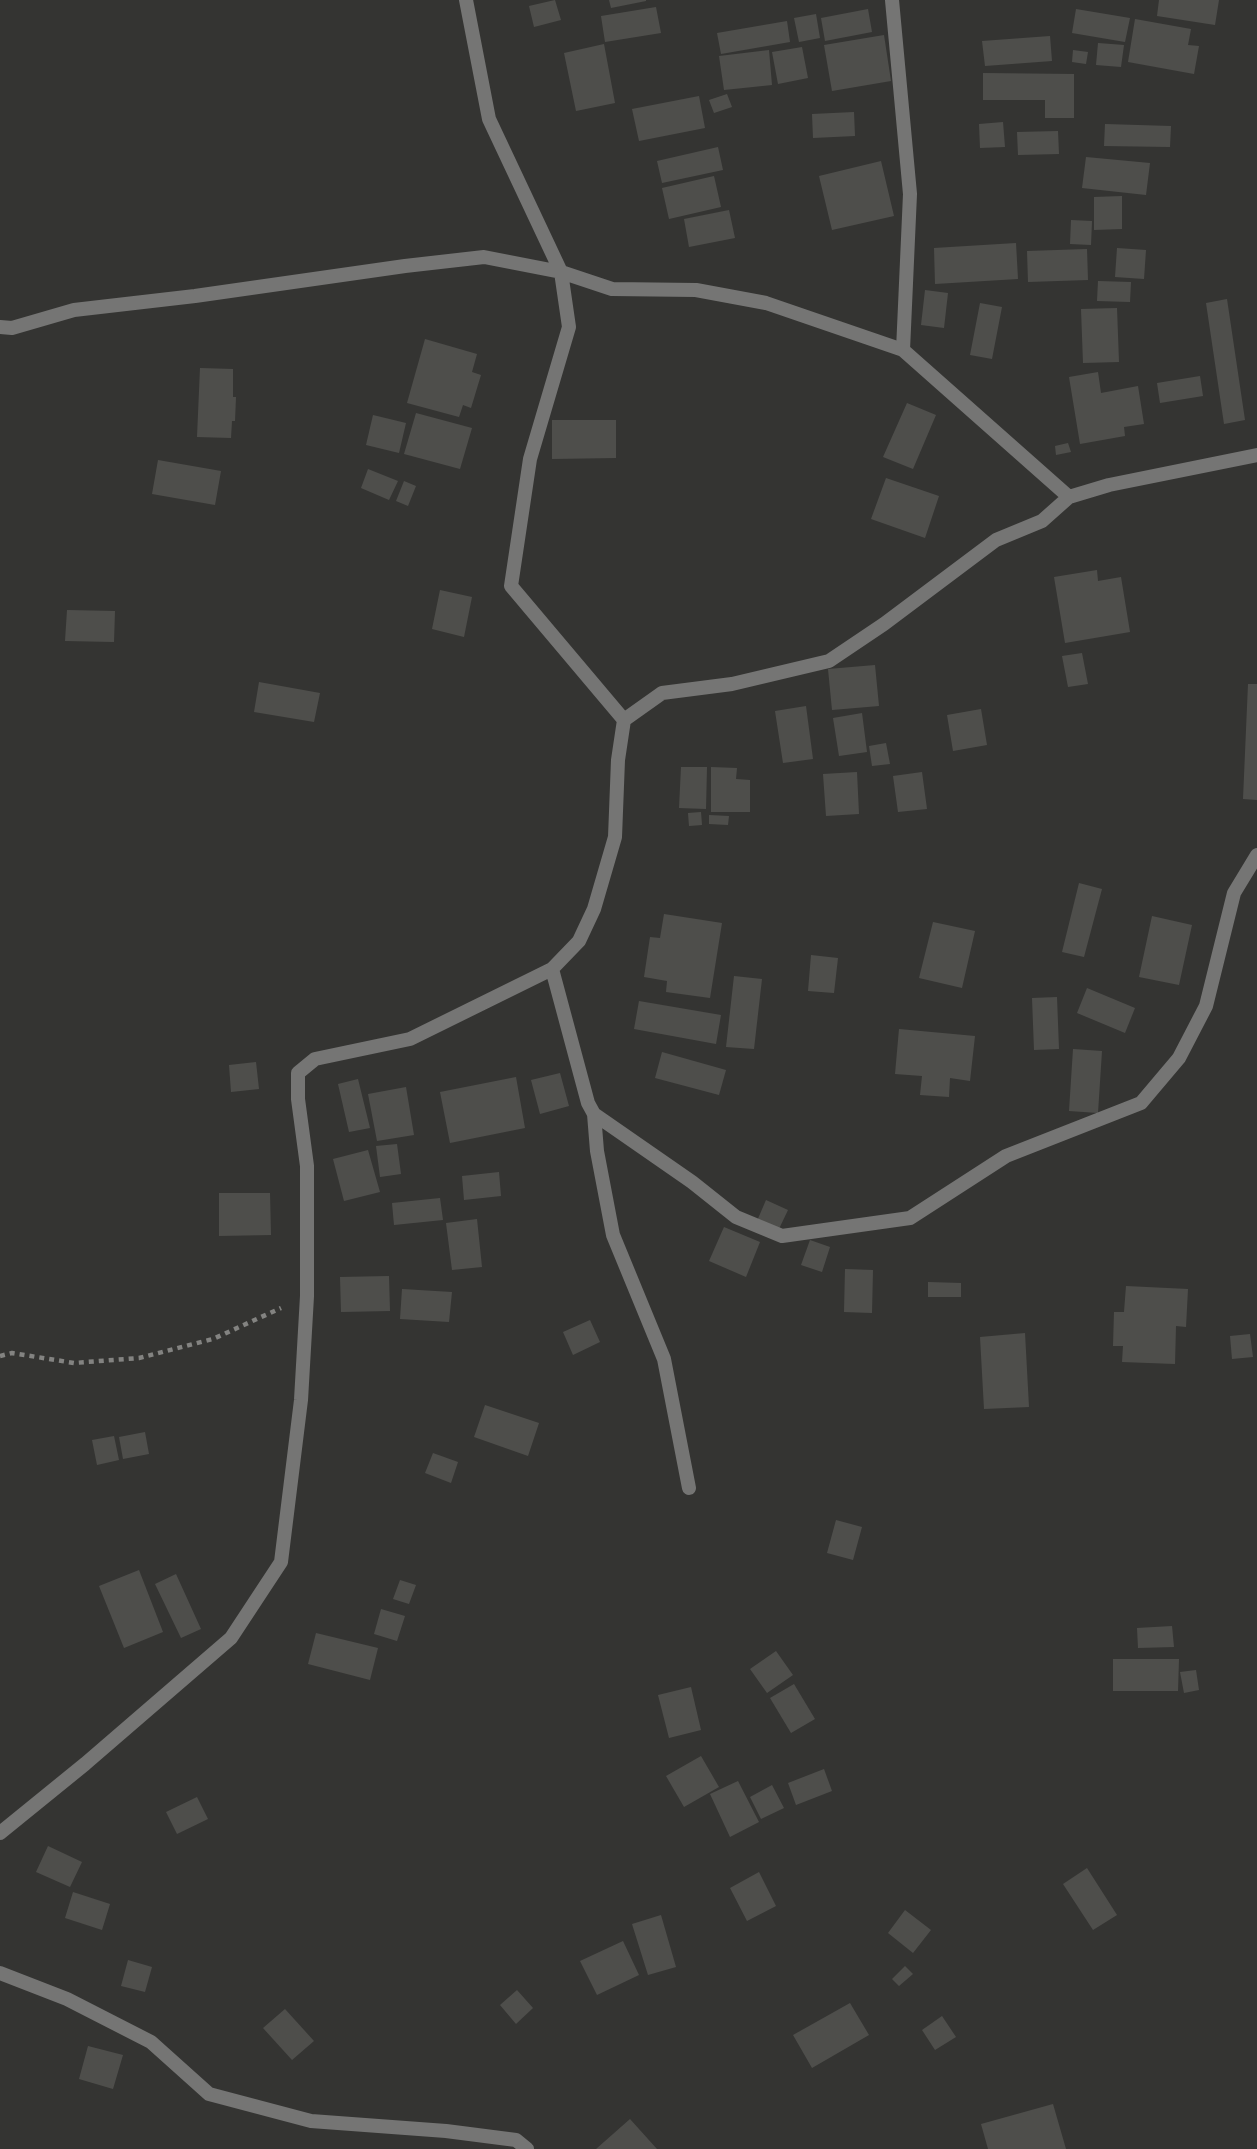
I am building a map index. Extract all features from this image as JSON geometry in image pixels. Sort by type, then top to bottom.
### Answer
[{"type":"street","points":[[466,0],[489,119],[561,272],[569,327],[530,459],[511,586],[624,720]]},
{"type":"street","points":[[892,0],[910,194],[903,350]]},
{"type":"street","points":[[0,327],[12,328],[74,310],[484,257],[561,272],[612,289],[696,290],[766,303],[903,350],[1069,497]]},
{"type":"street","points":[[0,1833],[85,1764],[231,1638],[281,1562],[301,1400],[307,1296],[307,1166],[298,1099],[298,1073],[315,1059],[410,1039],[552,969],[579,941],[597,897],[615,838],[618,760],[624,720],[662,693],[732,684],[829,661],[884,624],[996,540],[1042,521],[1069,497],[1109,485],[1257,455]]},
{"type":"street","points":[[594,1114],[692,1182],[736,1217],[782,1236],[910,1218],[1006,1156],[1141,1102],[1179,1058],[1206,1006],[1234,894],[1257,855]]},
{"type":"street","points":[[552,969],[588,1103],[594,1114],[597,1152],[613,1235],[664,1359],[690,1488]]},
{"type":"street","points":[[0,1973],[67,1998],[150,2042],[209,2094],[311,2121],[446,2131],[516,2140],[527,2149]]},
{"type":"path","points":[[0,1356],[12,1353],[75,1363],[139,1358],[214,1339],[307,1296]]},
{"type":"building","points":[[555,0],[561,20],[534,27],[529,6]]},
{"type":"building","points":[[609,0],[646,0],[646,1],[611,8]]},
{"type":"building","points":[[1159,0],[1219,0],[1215,25],[1157,16]]},
{"type":"building","points":[[656,7],[661,33],[605,42],[601,16]]},
{"type":"building","points":[[868,9],[872,32],[825,41],[821,18]]},
{"type":"building","points":[[1076,9],[1130,18],[1125,42],[1072,33]]},
{"type":"building","points":[[816,14],[820,38],[799,42],[794,18]]},
{"type":"building","points":[[1135,19],[1191,29],[1188,45],[1199,46],[1194,74],[1128,62]]},
{"type":"building","points":[[787,21],[790,42],[721,54],[717,33]]},
{"type":"building","points":[[884,35],[891,81],[832,91],[824,45]]},
{"type":"building","points":[[1050,36],[1052,61],[985,66],[982,41]]},
{"type":"building","points":[[1098,43],[1124,45],[1121,67],[1096,65]]},
{"type":"building","points":[[604,44],[615,103],[576,111],[564,53]]},
{"type":"building","points":[[802,47],[808,78],[778,84],[772,52]]},
{"type":"building","points":[[769,50],[772,85],[724,90],[719,56]]},
{"type":"building","points":[[1073,50],[1088,52],[1086,64],[1072,62]]},
{"type":"building","points":[[983,73],[1074,74],[1074,118],[1045,118],[1045,100],[983,100]]},
{"type":"building","points":[[727,94],[732,107],[714,113],[709,100]]},
{"type":"building","points":[[699,96],[705,128],[639,141],[632,109]]},
{"type":"building","points":[[854,112],[855,136],[813,138],[812,114]]},
{"type":"building","points":[[1003,122],[1005,147],[980,148],[979,124]]},
{"type":"building","points":[[1105,124],[1171,126],[1170,147],[1104,146]]},
{"type":"building","points":[[1058,131],[1059,154],[1018,155],[1017,132]]},
{"type":"building","points":[[718,147],[723,170],[662,183],[657,161]]},
{"type":"building","points":[[1086,157],[1150,163],[1146,195],[1082,188]]},
{"type":"building","points":[[881,161],[894,216],[832,230],[819,176]]},
{"type":"building","points":[[714,176],[721,207],[669,219],[662,188]]},
{"type":"building","points":[[1122,196],[1122,229],[1094,230],[1094,197]]},
{"type":"building","points":[[729,210],[735,238],[689,247],[684,219]]},
{"type":"building","points":[[1071,220],[1092,221],[1091,245],[1070,244]]},
{"type":"building","points":[[1016,243],[1018,279],[935,284],[934,248]]},
{"type":"building","points":[[1117,248],[1146,250],[1144,279],[1115,277]]},
{"type":"building","points":[[1087,249],[1088,280],[1028,282],[1027,251]]},
{"type":"building","points":[[1098,281],[1131,282],[1130,302],[1097,301]]},
{"type":"building","points":[[925,290],[948,293],[944,328],[921,325]]},
{"type":"building","points":[[1227,299],[1245,420],[1224,424],[1206,303]]},
{"type":"building","points":[[980,303],[1002,307],[992,359],[970,355]]},
{"type":"building","points":[[1117,308],[1119,362],[1083,363],[1081,309]]},
{"type":"building","points":[[425,339],[477,354],[472,372],[481,375],[471,408],[463,405],[459,417],[407,403]]},
{"type":"building","points":[[200,368],[233,369],[233,397],[236,397],[231,438],[197,437]]},
{"type":"building","points":[[1098,372],[1101,393],[1138,386],[1144,424],[1124,427],[1125,436],[1080,444],[1069,377]]},
{"type":"building","points":[[1200,376],[1203,396],[1160,403],[1157,383]]},
{"type":"building","points":[[907,403],[936,415],[913,469],[883,457]]},
{"type":"building","points":[[416,413],[472,428],[460,469],[404,454]]},
{"type":"building","points":[[373,415],[406,423],[399,453],[366,445]]},
{"type":"building","points":[[552,420],[616,420],[616,458],[552,459]]},
{"type":"building","points":[[1068,443],[1071,452],[1056,455],[1055,446]]},
{"type":"building","points":[[158,460],[221,471],[215,505],[152,494]]},
{"type":"building","points":[[368,469],[398,481],[389,500],[361,488]]},
{"type":"building","points":[[886,478],[939,496],[925,538],[871,519]]},
{"type":"building","points":[[404,481],[416,486],[408,506],[396,501]]},
{"type":"building","points":[[1097,570],[1098,581],[1121,577],[1130,632],[1065,643],[1054,577]]},
{"type":"building","points":[[440,590],[472,597],[464,637],[432,629]]},
{"type":"building","points":[[67,610],[115,611],[114,642],[65,641]]},
{"type":"building","points":[[1082,653],[1088,684],[1068,687],[1062,656]]},
{"type":"building","points":[[875,665],[879,706],[832,710],[828,669]]},
{"type":"building","points":[[259,682],[320,693],[314,722],[254,712]]},
{"type":"building","points":[[1248,684],[1257,684],[1257,800],[1243,799]]},
{"type":"building","points":[[806,706],[813,759],[783,763],[775,711]]},
{"type":"building","points":[[981,709],[987,745],[953,751],[947,715]]},
{"type":"building","points":[[862,713],[867,752],[839,756],[833,718]]},
{"type":"building","points":[[886,743],[890,764],[872,766],[869,746]]},
{"type":"building","points":[[681,767],[707,767],[706,809],[679,808]]},
{"type":"building","points":[[711,767],[737,768],[736,779],[750,780],[750,812],[711,812]]},
{"type":"building","points":[[857,772],[859,814],[826,816],[823,774]]},
{"type":"building","points":[[922,772],[927,809],[898,812],[893,776]]},
{"type":"building","points":[[701,812],[702,825],[689,826],[688,813]]},
{"type":"building","points":[[709,815],[729,816],[728,825],[709,824]]},
{"type":"building","points":[[1079,883],[1102,889],[1084,957],[1062,952]]},
{"type":"building","points":[[664,914],[722,923],[710,998],[666,992],[667,981],[644,977],[650,937],[660,938]]},
{"type":"building","points":[[1152,916],[1192,925],[1179,985],[1139,977]]},
{"type":"building","points":[[933,922],[975,931],[962,988],[919,978]]},
{"type":"building","points":[[811,955],[838,958],[834,993],[808,991]]},
{"type":"building","points":[[734,976],[762,979],[754,1049],[726,1047]]},
{"type":"building","points":[[1087,988],[1135,1008],[1125,1033],[1077,1013]]},
{"type":"building","points":[[1057,997],[1059,1049],[1034,1050],[1032,998]]},
{"type":"building","points":[[639,1001],[721,1015],[716,1044],[634,1029]]},
{"type":"building","points":[[899,1029],[975,1036],[970,1081],[950,1078],[949,1097],[920,1095],[922,1076],[895,1074]]},
{"type":"building","points":[[1073,1049],[1102,1051],[1098,1113],[1069,1111]]},
{"type":"building","points":[[662,1052],[726,1070],[719,1095],[655,1078]]},
{"type":"building","points":[[256,1062],[259,1089],[231,1092],[229,1065]]},
{"type":"building","points":[[560,1073],[569,1106],[540,1114],[531,1080]]},
{"type":"building","points":[[516,1077],[525,1128],[450,1143],[440,1092]]},
{"type":"building","points":[[358,1079],[370,1128],[349,1132],[338,1084]]},
{"type":"building","points":[[406,1087],[414,1135],[377,1141],[368,1094]]},
{"type":"building","points":[[397,1144],[401,1174],[380,1177],[376,1146]]},
{"type":"building","points":[[368,1150],[380,1192],[344,1201],[333,1159]]},
{"type":"building","points":[[499,1172],[501,1196],[464,1200],[462,1176]]},
{"type":"building","points":[[219,1193],[270,1193],[271,1235],[219,1236]]},
{"type":"building","points":[[440,1198],[443,1220],[394,1225],[392,1203]]},
{"type":"building","points":[[766,1200],[788,1210],[778,1231],[757,1221]]},
{"type":"building","points":[[477,1219],[482,1267],[452,1270],[446,1223]]},
{"type":"building","points":[[724,1227],[760,1242],[746,1277],[709,1261]]},
{"type":"building","points":[[810,1240],[830,1247],[822,1272],[801,1265]]},
{"type":"building","points":[[845,1269],[873,1270],[872,1313],[844,1312]]},
{"type":"building","points":[[389,1276],[390,1311],[341,1312],[340,1277]]},
{"type":"building","points":[[928,1282],[961,1283],[961,1297],[928,1297]]},
{"type":"building","points":[[1126,1286],[1188,1289],[1186,1327],[1176,1326],[1175,1364],[1122,1362],[1123,1346],[1113,1346],[1114,1312],[1124,1312]]},
{"type":"building","points":[[402,1289],[452,1292],[449,1322],[400,1319]]},
{"type":"building","points":[[590,1320],[600,1342],[573,1355],[563,1332]]},
{"type":"building","points":[[1025,1333],[1029,1407],[984,1409],[980,1337]]},
{"type":"building","points":[[1250,1334],[1253,1357],[1232,1359],[1230,1336]]},
{"type":"building","points":[[485,1405],[539,1423],[528,1456],[474,1437]]},
{"type":"building","points":[[145,1432],[149,1454],[123,1459],[119,1437]]},
{"type":"building","points":[[114,1436],[119,1460],[97,1465],[92,1440]]},
{"type":"building","points":[[433,1453],[458,1462],[451,1483],[425,1473]]},
{"type":"building","points":[[836,1520],[862,1527],[853,1560],[827,1553]]},
{"type":"building","points":[[139,1570],[163,1632],[124,1648],[99,1586]]},
{"type":"building","points":[[176,1574],[201,1629],[181,1638],[155,1584]]},
{"type":"building","points":[[400,1580],[416,1585],[409,1604],[393,1599]]},
{"type":"building","points":[[381,1609],[405,1616],[397,1641],[374,1634]]},
{"type":"building","points":[[1172,1626],[1174,1647],[1138,1648],[1137,1628]]},
{"type":"building","points":[[316,1633],[378,1648],[370,1680],[308,1664]]},
{"type":"building","points":[[776,1651],[793,1675],[767,1693],[750,1669]]},
{"type":"building","points":[[1113,1659],[1179,1659],[1178,1691],[1113,1691]]},
{"type":"building","points":[[1196,1670],[1199,1690],[1184,1693],[1180,1672]]},
{"type":"building","points":[[794,1684],[815,1719],[791,1733],[770,1698]]},
{"type":"building","points":[[691,1687],[701,1730],[669,1738],[658,1695]]},
{"type":"building","points":[[701,1756],[719,1787],[684,1807],[666,1776]]},
{"type":"building","points":[[824,1769],[832,1791],[796,1805],[788,1783]]},
{"type":"building","points":[[738,1781],[759,1822],[730,1837],[710,1794]]},
{"type":"building","points":[[772,1785],[784,1808],[761,1819],[750,1797]]},
{"type":"building","points":[[197,1797],[208,1819],[177,1834],[166,1812]]},
{"type":"building","points":[[48,1846],[82,1862],[70,1887],[36,1872]]},
{"type":"building","points":[[1087,1868],[1117,1915],[1093,1930],[1063,1884]]},
{"type":"building","points":[[759,1872],[776,1906],[747,1921],[730,1888]]},
{"type":"building","points":[[73,1892],[110,1904],[102,1930],[65,1918]]},
{"type":"building","points":[[905,1910],[931,1930],[913,1953],[888,1933]]},
{"type":"building","points":[[661,1915],[676,1967],[648,1975],[632,1924]]},
{"type":"building","points":[[623,1941],[639,1975],[597,1995],[580,1961]]},
{"type":"building","points":[[128,1960],[152,1967],[145,1992],[121,1986]]},
{"type":"building","points":[[905,1966],[913,1974],[899,1986],[892,1979]]},
{"type":"building","points":[[517,1990],[533,2008],[516,2024],[500,2005]]},
{"type":"building","points":[[850,2003],[869,2035],[812,2068],[793,2035]]},
{"type":"building","points":[[285,2009],[314,2041],[292,2060],[263,2028]]},
{"type":"building","points":[[942,2016],[956,2037],[935,2050],[922,2030]]},
{"type":"building","points":[[88,2046],[123,2055],[113,2089],[79,2079]]},
{"type":"building","points":[[1053,2104],[1066,2149],[988,2149],[981,2124]]},
{"type":"building","points":[[630,2119],[657,2149],[596,2149]]}]
